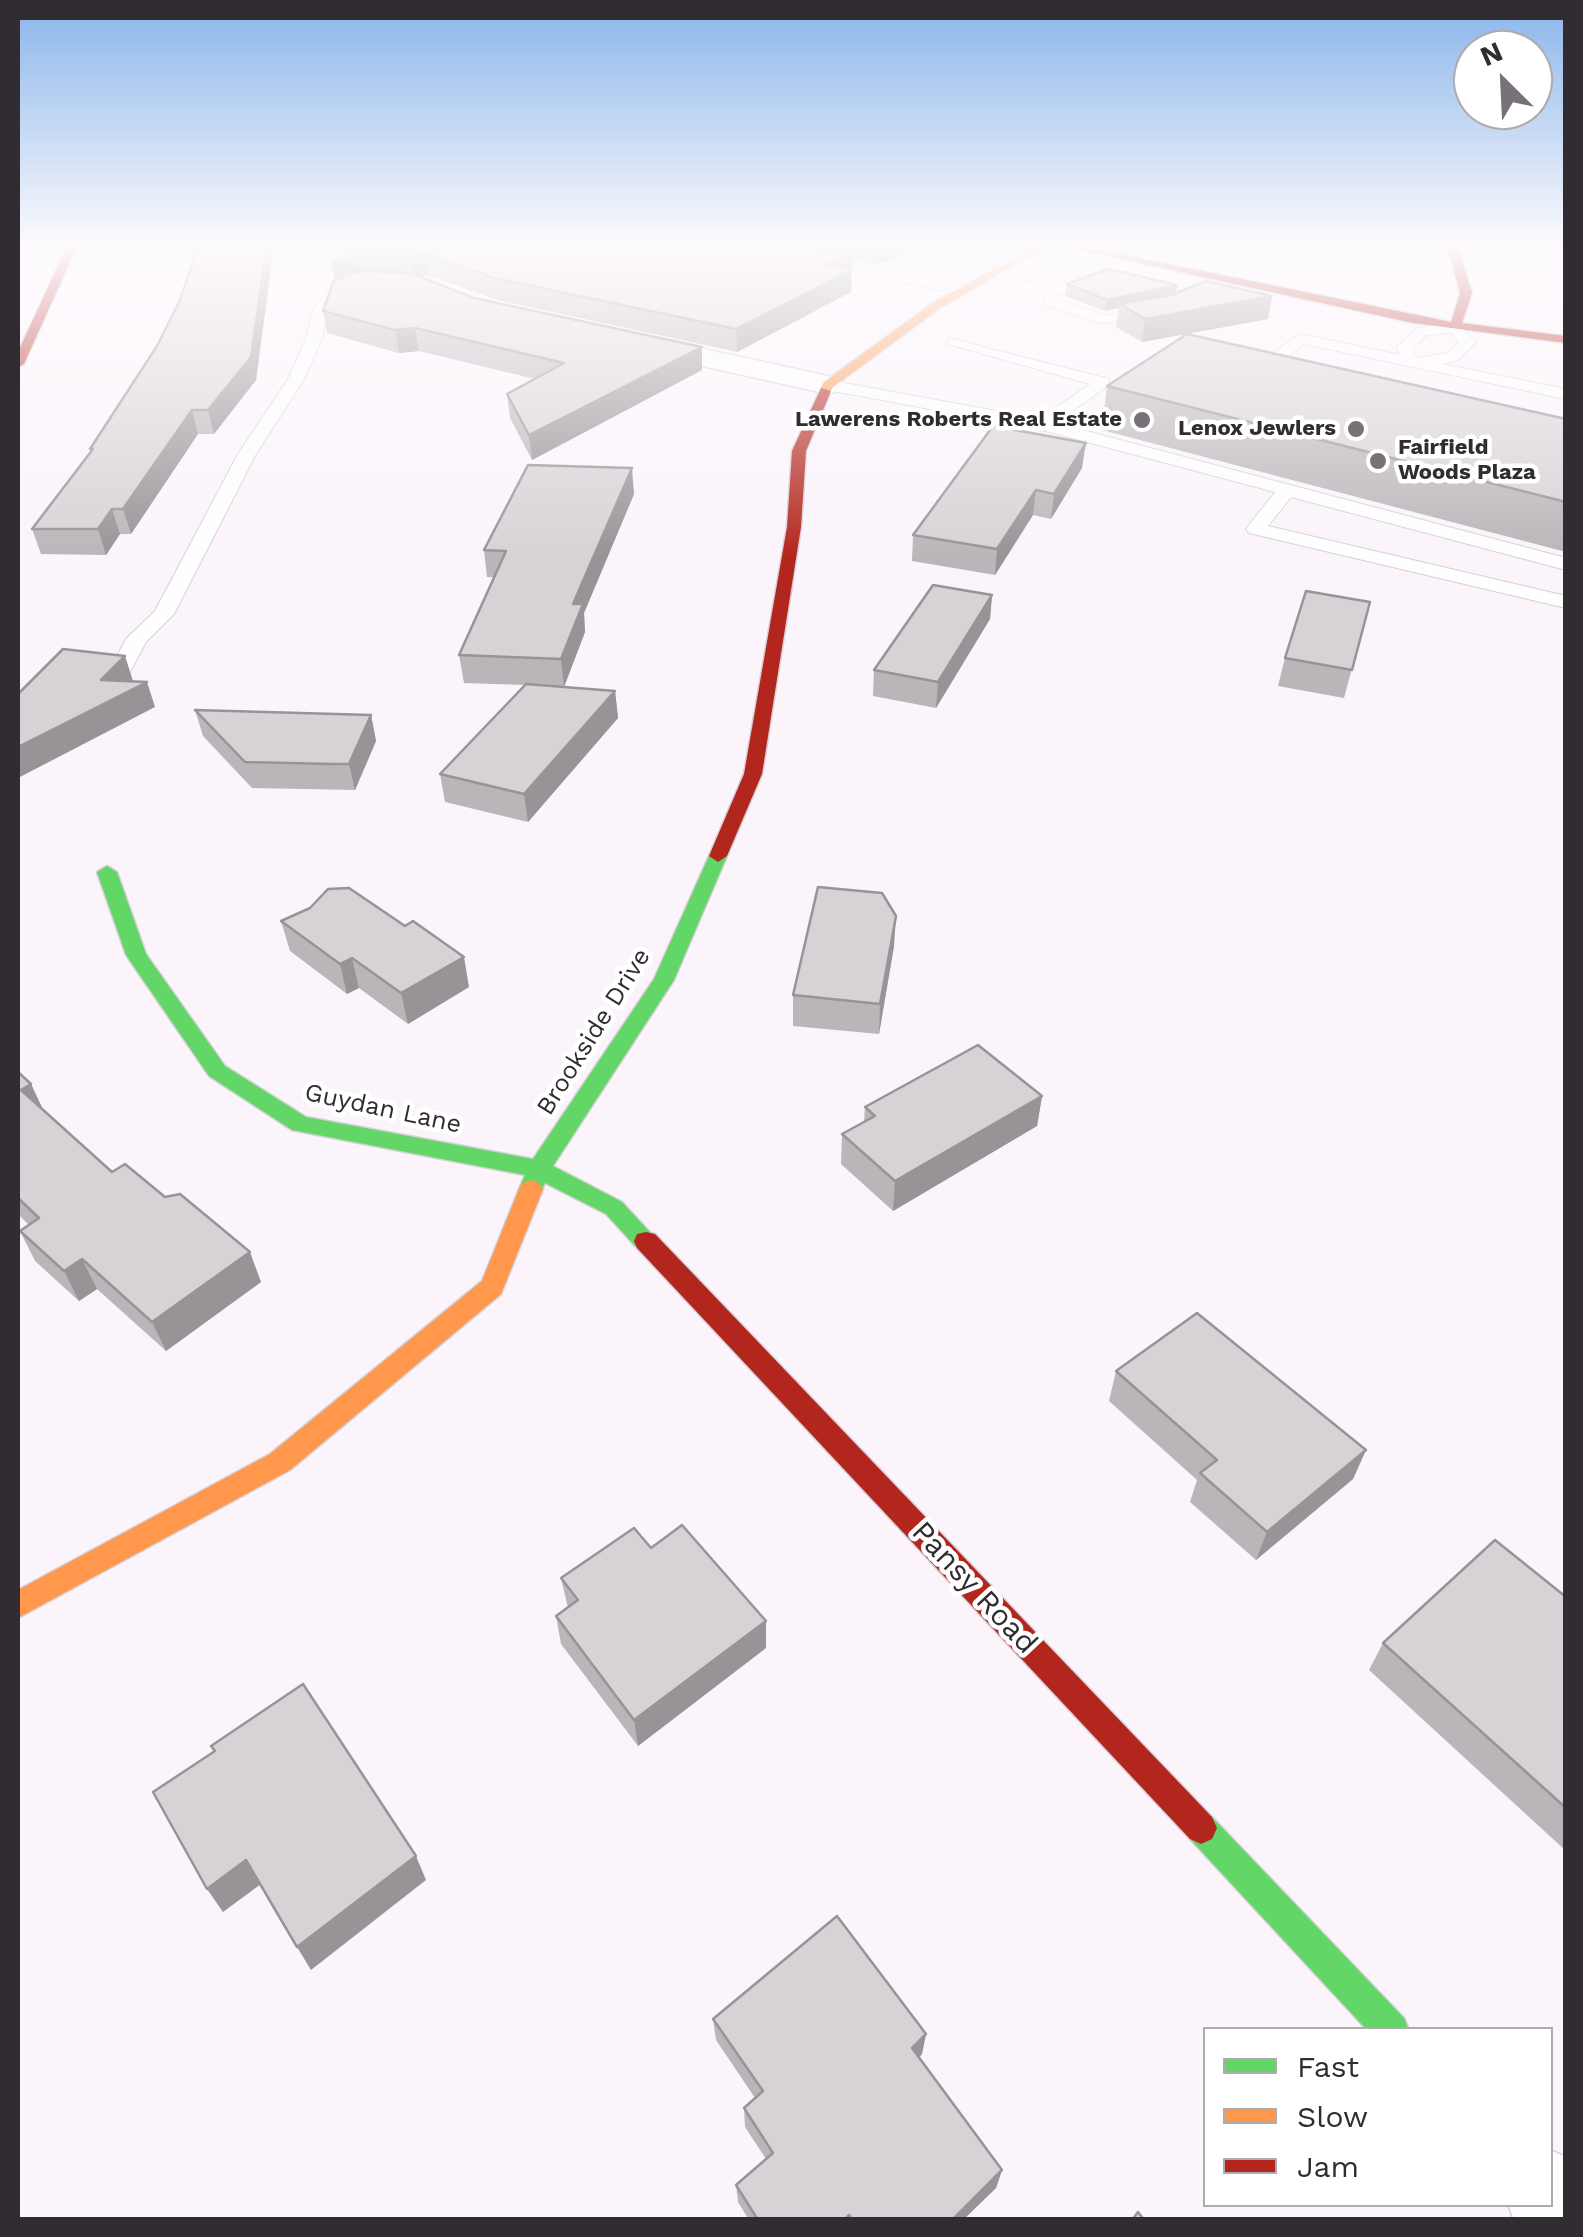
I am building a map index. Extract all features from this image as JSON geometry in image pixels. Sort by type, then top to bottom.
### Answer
[{"type":"street","points":[[660,348],[828,384],[877,348]]},
{"type":"street","name":"Brookside Drive","points":[[18,1605],[280,1462],[492,1287],[539,1169],[664,980],[753,774],[794,527],[799,451],[828,384]]},
{"type":"street","name":"Guydan Lane","points":[[107,872],[136,955],[217,1071],[300,1124],[539,1169]]},
{"type":"street","name":"Pansy Road","points":[[539,1169],[614,1208],[1389,2027]]},
{"type":"lane","points":[[121,669],[137,639],[164,614],[247,454],[296,381],[310,348]]},
{"type":"lane","points":[[981,348],[1103,382],[1043,425]]},
{"type":"lane","points":[[1266,380],[1248,375],[1287,348]]},
{"type":"lane","points":[[1343,348],[1566,394]]},
{"type":"lane","points":[[1404,348],[1413,364]]},
{"type":"lane","points":[[1413,364],[1452,357],[1461,348]]},
{"type":"lane","points":[[828,384],[1043,425],[1566,564]]},
{"type":"lane","points":[[1286,490],[1256,529],[1566,602]]},
{"type":"building","points":[[155,348],[252,348],[251,357],[208,410],[192,410],[123,509],[112,509],[98,529],[32,529]]},
{"type":"building","points":[[502,348],[699,348],[529,435],[507,394],[564,363]]},
{"type":"building","points":[[1165,348],[1251,348],[1566,419],[1566,502],[1107,386]]},
{"type":"building","points":[[993,426],[1086,443],[1054,494],[1036,490],[997,549],[913,535]]},
{"type":"building","points":[[528,465],[632,468],[573,604],[583,604],[561,659],[459,655],[506,551],[484,550]]},
{"type":"building","points":[[933,585],[992,595],[938,682],[874,670]]},
{"type":"building","points":[[1306,591],[1370,602],[1352,670],[1285,658]]},
{"type":"building","points":[[63,649],[125,656],[101,680],[147,682],[18,747],[18,694]]},
{"type":"building","points":[[526,684],[615,691],[524,794],[440,774]]},
{"type":"building","points":[[195,710],[371,715],[349,764],[245,762]]},
{"type":"building","points":[[818,887],[882,893],[896,916],[880,1004],[793,995]]},
{"type":"building","points":[[349,888],[405,926],[413,921],[464,957],[401,993],[352,958],[340,964],[281,921],[310,908],[328,889]]},
{"type":"building","points":[[978,1045],[1042,1096],[895,1181],[842,1134],[875,1116],[865,1107]]},
{"type":"building","points":[[18,1072],[31,1084],[21,1090],[112,1172],[125,1164],[165,1197],[180,1194],[250,1252],[152,1322],[82,1259],[64,1271],[20,1231],[39,1218],[18,1198]]},
{"type":"building","points":[[1197,1313],[1366,1450],[1267,1532],[1200,1473],[1217,1460],[1116,1371]]},
{"type":"building","points":[[682,1525],[766,1621],[634,1720],[556,1616],[578,1600],[561,1578],[634,1528],[651,1548]]},
{"type":"building","points":[[1495,1540],[1566,1597],[1566,1808],[1383,1643]]},
{"type":"building","points":[[303,1684],[416,1856],[297,1947],[246,1860],[207,1889],[153,1792],[215,1751],[211,1746]]},
{"type":"building","points":[[837,1916],[926,2034],[912,2048],[1002,2170],[952,2220],[852,2220],[849,2215],[844,2220],[758,2220],[736,2185],[773,2153],[744,2108],[763,2091],[713,2019]]},
{"type":"traffic: fast","points":[[531,1189],[539,1169],[664,980],[718,856]]},
{"type":"traffic: fast","points":[[107,872],[136,955],[217,1071],[300,1124],[539,1169],[614,1208],[646,1241]]},
{"type":"traffic: fast","points":[[1201,1828],[1389,2027]]},
{"type":"traffic: slow","points":[[825,391],[878,348]]},
{"type":"traffic: slow","points":[[18,1605],[280,1462],[492,1287],[531,1189]]},
{"type":"traffic: jam","points":[[18,364],[25,348]]},
{"type":"traffic: jam","points":[[718,856],[753,774],[794,527],[799,451],[825,391]]},
{"type":"traffic: jam","points":[[646,1241],[1201,1828]]},
{"type":"place","name":"Lawerens Roberts Real Estate","points":[[1142,420]]},
{"type":"place","name":"Lenox Jewlers","points":[[1356,429]]},
{"type":"place","name":"Fairfield Woods Plaza","points":[[1378,461]]}]
